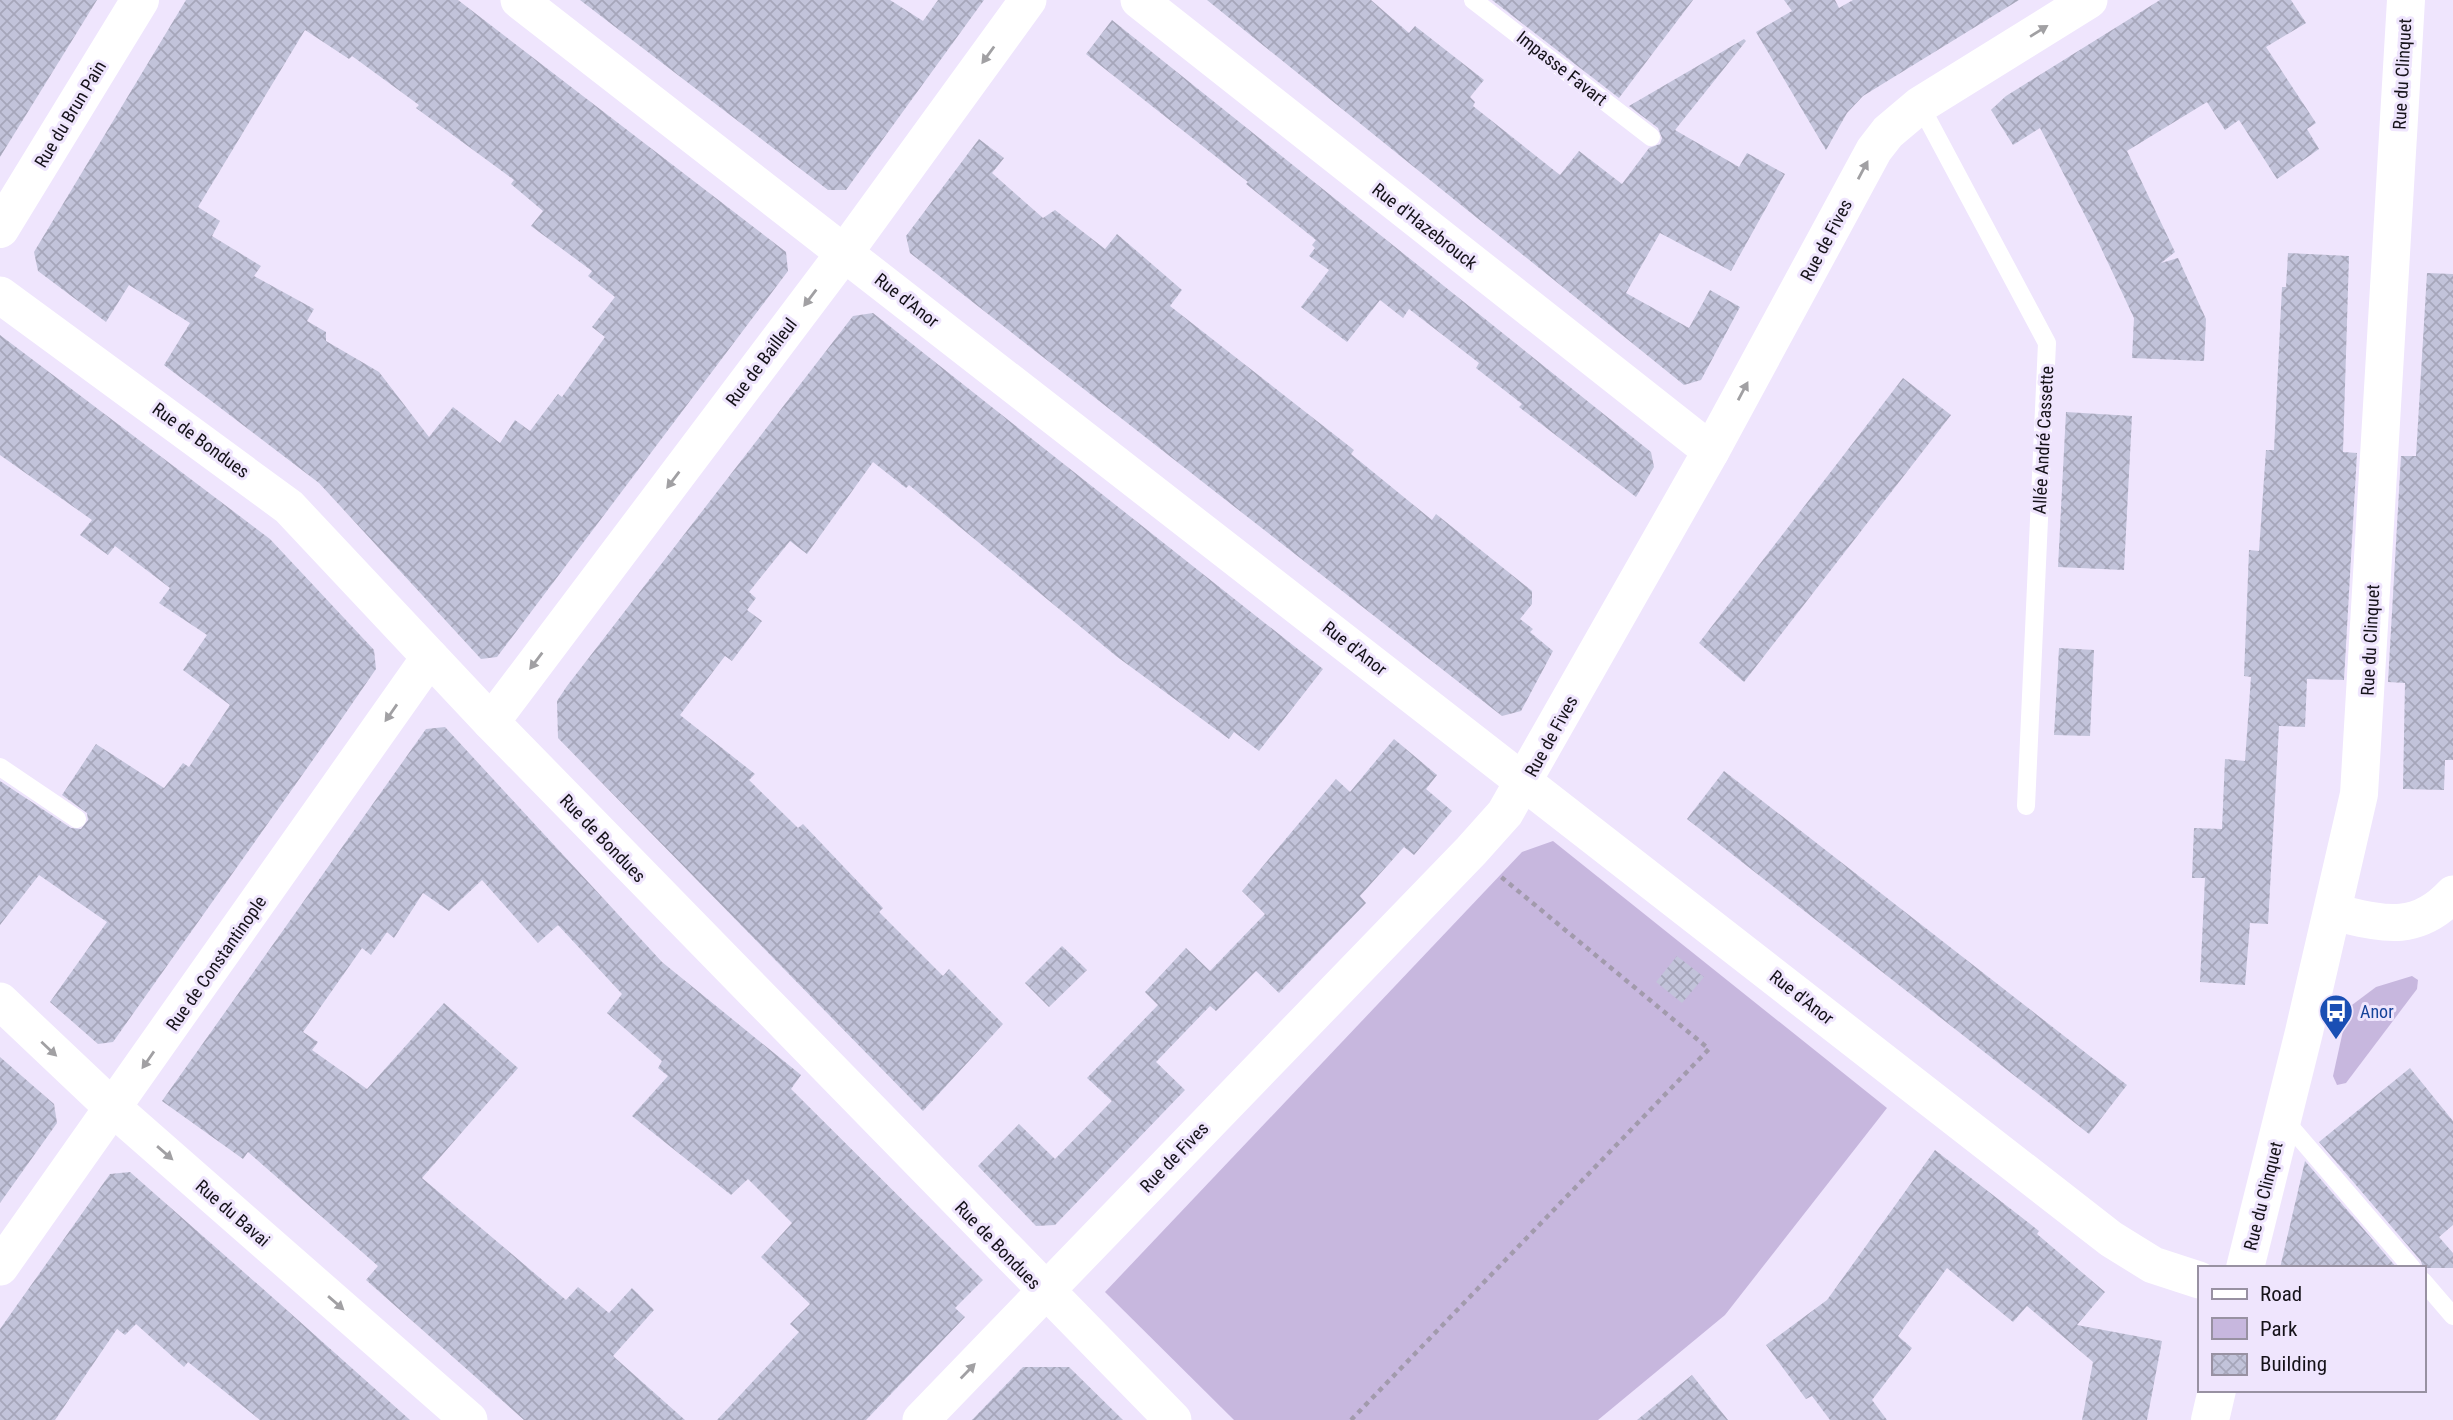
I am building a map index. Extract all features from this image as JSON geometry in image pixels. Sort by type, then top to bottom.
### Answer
[{"type":"street","name":"Rue du Brun Pain","points":[[0,229],[140,0]]},
{"type":"street","name":"Rue d'Anor","points":[[519,0],[1525,780],[2111,1239],[2153,1265],[2198,1280]]},
{"type":"street","name":"Rue de Bailleul","points":[[491,722],[845,252],[1028,0]]},
{"type":"street","name":"Rue d'Hazebrouck","points":[[1139,0],[1711,452]]},
{"type":"street","name":"Rue de Fives","points":[[921,1420],[1505,813],[1711,452],[1874,150],[1888,132],[1920,105],[2089,0]]},
{"type":"street","name":"Rue du Clinquet","points":[[2245,1266],[2352,832],[2363,761],[2406,0]]},
{"type":"street","name":"Rue de Bondues","points":[[0,295],[289,507],[491,722],[1044,1292],[1173,1420]]},
{"type":"street","name":"Rue de Constantinople","points":[[0,1267],[430,657]]},
{"type":"street","points":[[2333,912],[2377,922],[2407,924],[2431,914],[2453,894]]},
{"type":"street","name":"Rue du Bavai","points":[[0,1001],[113,1108],[469,1420]]},
{"type":"street","points":[[2210,1420],[2217,1392]]},
{"type":"lane","name":"Impasse Favart","points":[[1473,0],[1651,137]]},
{"type":"lane","name":"Allée André Cassette","points":[[1920,105],[2047,344],[2026,806]]},
{"type":"lane","points":[[0,767],[77,818]]},
{"type":"lane","points":[[2282,1117],[2410,1266]]},
{"type":"lane","points":[[2425,1283],[2453,1316]]},
{"type":"path","points":[[1351,1420],[1709,1049],[1471,851]]},
{"type":"green space","points":[[1553,841],[1887,1108],[1725,1315],[1598,1420],[1234,1420],[1105,1292],[1522,852]]},
{"type":"green space","points":[[2412,976],[2418,980],[2417,989],[2346,1083],[2337,1085],[2333,1076],[2348,1008],[2376,987]]},
{"type":"building","points":[[0,0],[97,0],[0,157]]},
{"type":"building","points":[[186,0],[458,0],[786,252],[788,271],[497,657],[481,659],[319,483],[164,365],[190,323],[129,285],[106,322],[38,271],[34,252]],"holes":[[[305,30],[349,59],[352,56],[419,105],[416,108],[514,180],[511,184],[543,211],[531,226],[592,271],[588,276],[615,297],[592,327],[605,337],[562,397],[558,394],[530,431],[515,420],[500,443],[453,407],[429,437],[379,372],[326,341],[326,332],[307,321],[314,309],[254,276],[261,266],[212,236],[220,221],[198,207]]]},
{"type":"building","points":[[580,0],[890,0],[923,21],[938,0],[984,0],[846,190],[828,190]]},
{"type":"building","points":[[1207,0],[1371,0],[1409,33],[1415,26],[1484,80],[1470,97],[1475,102],[1473,106],[1560,175],[1579,151],[1622,184],[1649,148],[1660,144],[1662,138],[1658,128],[1629,106],[1744,39],[1746,41],[1675,130],[1739,167],[1747,153],[1785,174],[1731,271],[1660,233],[1626,293],[1689,328],[1710,290],[1740,307],[1701,380],[1684,385]]},
{"type":"building","points":[[1492,0],[1693,0],[1619,98]]},
{"type":"building","points":[[1784,0],[1835,0],[1839,8],[1853,0],[2019,0],[1863,96],[1847,113],[1826,150],[1756,32],[1792,11]]},
{"type":"building","points":[[2160,0],[2291,0],[2306,23],[2266,47],[2316,123],[2307,129],[2319,149],[2277,179],[2239,120],[2225,130],[2207,102],[2127,151],[2175,252],[2161,263],[2178,258],[2206,319],[2204,361],[2132,358],[2134,318],[2040,128],[2013,145],[1991,110],[2006,96]]},
{"type":"building","points":[[1112,20],[1651,452],[1654,467],[1636,497],[1519,407],[1522,404],[1476,368],[1479,363],[1409,309],[1403,318],[1380,300],[1347,342],[1301,307],[1329,270],[1309,256],[1315,248],[1312,245],[1316,240],[1246,184],[1248,182],[1086,54]]},
{"type":"building","points":[[979,139],[1004,158],[992,173],[1043,218],[1055,210],[1105,249],[1117,234],[1182,290],[1170,306],[1354,450],[1351,454],[1432,520],[1436,514],[1532,591],[1532,604],[1520,619],[1533,629],[1530,632],[1553,651],[1521,711],[1502,716],[910,253],[906,236]]},
{"type":"building","points":[[2288,253],[2349,256],[2343,452],[2357,453],[2344,680],[2307,679],[2305,727],[2279,726],[2268,924],[2250,923],[2245,985],[2200,982],[2205,878],[2192,878],[2194,828],[2222,829],[2225,759],[2245,761],[2251,677],[2244,676],[2249,550],[2259,551],[2266,450],[2274,450],[2282,287],[2286,287]]},
{"type":"building","points":[[2427,273],[2453,274],[2453,760],[2445,760],[2444,790],[2403,789],[2405,683],[2388,682],[2401,456],[2416,456]]},
{"type":"building","points":[[873,313],[1323,669],[1259,751],[1234,732],[1229,739],[1116,656],[909,485],[906,488],[873,462],[807,554],[790,541],[749,592],[756,598],[747,610],[762,621],[732,661],[725,656],[680,715],[755,774],[749,780],[798,828],[803,824],[883,908],[879,912],[943,976],[949,969],[1003,1024],[923,1111],[558,738],[557,701],[567,686],[853,316]]},
{"type":"building","points":[[0,335],[270,539],[374,650],[376,669],[113,1042],[98,1044],[50,1002],[107,922],[39,875],[0,925],[0,781],[71,828],[81,829],[88,820],[87,813],[62,795],[96,744],[164,788],[183,763],[189,767],[230,705],[183,670],[207,635],[159,603],[170,588],[115,546],[108,555],[80,535],[92,520],[0,455]]},
{"type":"building","points":[[1903,378],[1951,415],[1744,682],[1699,643]]},
{"type":"building","points":[[2066,412],[2132,416],[2124,570],[2058,567]]},
{"type":"building","points":[[2059,648],[2094,650],[2090,736],[2054,735]]},
{"type":"building","points":[[445,727],[662,962],[801,1075],[791,1089],[983,1280],[955,1308],[965,1317],[866,1420],[717,1420],[799,1332],[790,1324],[810,1304],[761,1257],[792,1223],[748,1179],[731,1195],[632,1116],[668,1076],[658,1068],[662,1061],[607,1013],[622,994],[558,925],[538,943],[482,880],[449,911],[423,893],[394,938],[387,932],[371,955],[362,948],[303,1032],[318,1042],[312,1050],[367,1089],[444,1003],[518,1068],[422,1178],[566,1300],[578,1287],[609,1313],[632,1288],[654,1310],[613,1356],[685,1420],[524,1420],[366,1280],[378,1266],[248,1152],[243,1159],[162,1101],[426,729]]},
{"type":"building","points":[[1394,739],[1437,775],[1426,789],[1452,811],[1414,855],[1404,847],[1360,896],[1366,903],[1279,993],[1256,971],[1216,1011],[1210,1006],[1156,1062],[1185,1090],[1055,1225],[1036,1226],[978,1166],[1019,1124],[1055,1159],[1112,1101],[1087,1078],[1158,1005],[1145,992],[1186,948],[1210,971],[1265,914],[1242,891],[1336,779],[1350,792]]},
{"type":"building","points":[[1724,771],[2127,1085],[2089,1134],[1687,819]]},
{"type":"building","points":[[1062,946],[1087,970],[1049,1007],[1025,983]]},
{"type":"building","points":[[1677,956],[1704,977],[1682,1003],[1656,982]]},
{"type":"building","points":[[0,1057],[54,1104],[57,1123],[0,1203]]},
{"type":"building","points":[[2410,1068],[2453,1121],[2453,1225],[2439,1237],[2453,1253],[2453,1268],[2422,1266],[2421,1261],[2319,1142]]},
{"type":"building","points":[[1935,1150],[2039,1231],[2037,1234],[2105,1292],[2077,1325],[2162,1341],[2147,1420],[2082,1420],[2093,1362],[2027,1306],[2013,1322],[1947,1268],[1898,1336],[1912,1348],[1872,1400],[1887,1420],[1830,1420],[1812,1396],[1806,1399],[1766,1345],[1827,1300]]},
{"type":"building","points":[[2305,1161],[2395,1266],[2280,1266]]},
{"type":"building","points":[[130,1172],[410,1420],[260,1420],[188,1362],[184,1367],[136,1324],[125,1335],[117,1329],[55,1420],[0,1420],[0,1329],[110,1174]]},
{"type":"building","points":[[1023,1367],[1069,1367],[1123,1420],[972,1420]]},
{"type":"building","points":[[1692,1375],[1728,1420],[1637,1420]]},
{"type":"place","name":"Anor","points":[[2336,1041]]}]
